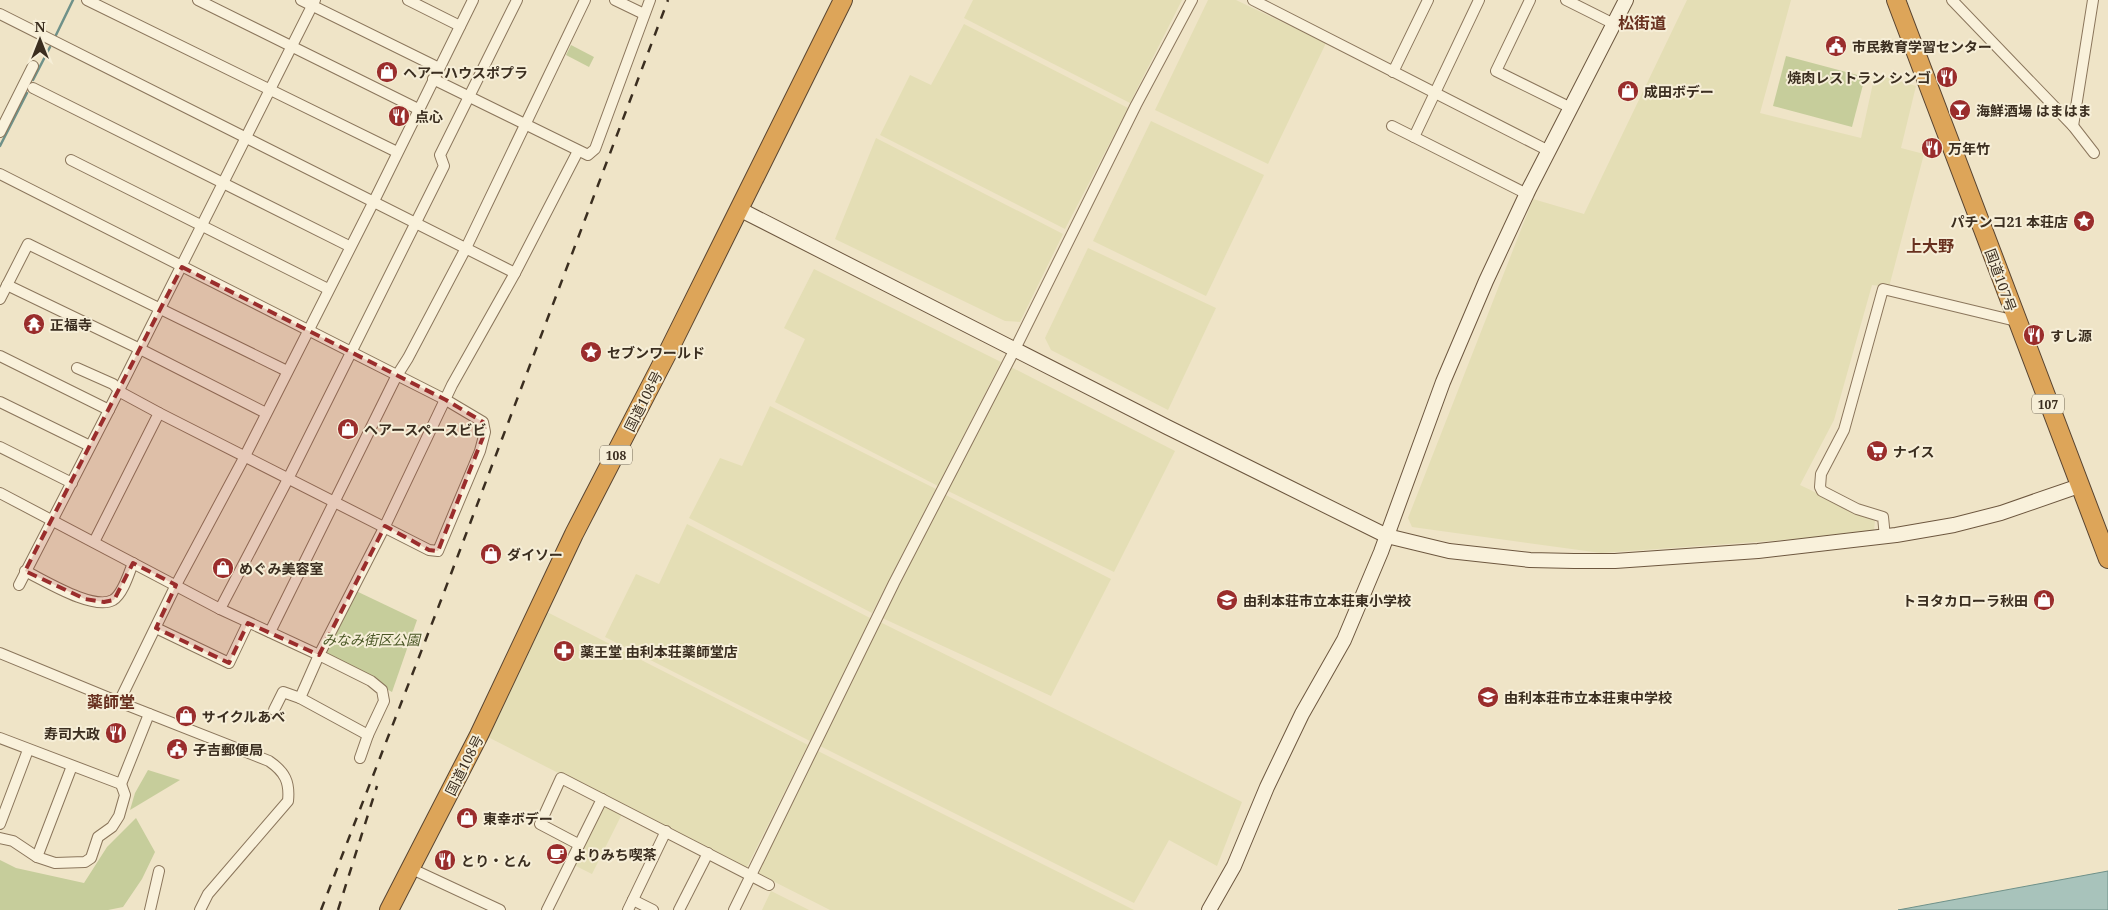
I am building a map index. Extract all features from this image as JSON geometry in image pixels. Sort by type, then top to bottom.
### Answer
[{"type":"highway","name":"国道108号","points":[[389,910],[480,735],[574,534],[604,478],[843,0]]},
{"type":"highway","name":"国道107号","points":[[1896,0],[2016,321],[2108,559]]},
{"type":"street","points":[[87,0],[271,88],[398,152]]},
{"type":"street","points":[[198,0],[418,109]]},
{"type":"street","points":[[301,0],[314,3],[439,68]]},
{"type":"street","points":[[408,0],[460,26]]},
{"type":"street","points":[[119,702],[176,585],[245,456],[349,246],[374,201],[473,0]]},
{"type":"street","points":[[220,609],[288,479],[444,166],[440,155],[517,0]]},
{"type":"street","points":[[270,632],[396,377],[466,248],[585,0]]},
{"type":"street","points":[[615,0],[644,14]]},
{"type":"street","points":[[434,79],[588,156],[595,149],[650,0]]},
{"type":"street","points":[[734,910],[878,616],[1015,349],[1136,106],[1192,0]]},
{"type":"street","points":[[1253,0],[1270,4],[1393,72],[1549,151]]},
{"type":"street","points":[[1393,72],[1428,0]]},
{"type":"street","points":[[1414,137],[1479,0]]},
{"type":"street","points":[[1530,0],[1496,71],[1571,108]]},
{"type":"street","points":[[1566,0],[1614,24]]},
{"type":"street","points":[[1209,910],[1234,866],[1267,787],[1302,714],[1344,640],[1387,536],[1443,382],[1486,281],[1527,194],[1626,0]]},
{"type":"street","points":[[1952,0],[2073,126],[2094,153]]},
{"type":"street","points":[[2073,126],[2093,0]]},
{"type":"street","points":[[19,585],[110,410],[201,225],[314,3]]},
{"type":"street","points":[[0,14],[374,201],[414,224],[516,273]]},
{"type":"street","points":[[0,132],[33,66]]},
{"type":"street","points":[[33,88],[349,246]]},
{"type":"street","points":[[1392,126],[1527,194]]},
{"type":"street","points":[[300,698],[319,655],[385,526],[452,385],[516,273],[578,151]]},
{"type":"street","points":[[71,160],[328,289]]},
{"type":"street","points":[[0,174],[308,329],[396,377],[446,400],[483,422],[485,432],[480,451],[438,551],[429,550],[159,413],[122,393],[113,384],[77,368]]},
{"type":"street","points":[[739,209],[1387,536],[1449,552],[1477,556],[1574,562],[1758,551],[1885,537],[1954,525],[2079,486]]},
{"type":"street","points":[[0,299],[28,244],[288,371]]},
{"type":"street","points":[[8,284],[266,413]]},
{"type":"street","points":[[1885,537],[1883,517],[1857,509],[1822,491],[1820,482],[1821,474],[1844,430],[1883,289],[2016,321]]},
{"type":"street","points":[[0,356],[110,410]]},
{"type":"street","points":[[0,402],[90,446]]},
{"type":"street","points":[[94,542],[159,413]]},
{"type":"street","points":[[0,447],[72,483]]},
{"type":"street","points":[[0,493],[220,609],[371,681],[382,690],[384,701],[368,735],[360,758]]},
{"type":"street","points":[[25,571],[85,599],[104,602],[114,600],[134,563]]},
{"type":"street","points":[[156,628],[229,663],[248,622]]},
{"type":"street","points":[[0,653],[149,714],[270,760],[280,768],[287,778],[289,789],[288,801],[208,894],[200,910]]},
{"type":"street","points":[[274,710],[283,692],[300,698],[368,735]]},
{"type":"street","points":[[0,838],[14,841],[36,857],[55,863],[85,862],[91,858],[98,837],[112,827],[119,816],[125,794],[121,784],[149,714]]},
{"type":"street","points":[[0,738],[121,784]]},
{"type":"street","points":[[0,824],[28,750]]},
{"type":"street","points":[[36,857],[72,766]]},
{"type":"street","points":[[578,844],[540,824],[561,778],[769,885]]},
{"type":"street","points":[[547,910],[578,844],[602,799]]},
{"type":"street","points":[[628,910],[666,831]]},
{"type":"street","points":[[679,910],[708,853]]},
{"type":"street","points":[[412,868],[500,910]]},
{"type":"street","points":[[150,910],[159,871]]},
{"type":"street","points":[[633,900],[652,910]]},
{"type":"highlighted area","points":[[182,267],[446,400],[483,422],[485,432],[438,551],[429,550],[385,526],[319,655],[248,623],[229,663],[156,628],[176,585],[133,563],[114,600],[104,602],[85,599],[25,571]]},
{"type":"shaded area","points":[[973,0],[1182,0],[1130,103],[964,18]]},
{"type":"shaded area","points":[[1208,0],[1236,0],[1326,43],[1268,164],[1155,110]]},
{"type":"shaded area","points":[[1687,0],[1791,0],[1760,113],[1861,138],[1875,74],[1916,86],[1901,148],[1924,154],[1889,287],[1872,285],[1834,420],[1800,485],[1875,521],[1874,530],[1796,539],[1601,553],[1412,527],[1408,518],[1533,199],[1584,214]]},
{"type":"shaded area","points":[[964,24],[1128,108],[1065,229],[880,135],[910,75],[931,85]]},
{"type":"shaded area","points":[[1151,121],[1264,175],[1206,296],[1093,241]]},
{"type":"shaded area","points":[[876,138],[1063,234],[1020,322],[1005,321],[835,239]]},
{"type":"shaded area","points":[[1088,248],[1216,308],[1168,410],[1051,350],[1045,338]]},
{"type":"shaded area","points":[[814,269],[1001,362],[938,486],[775,402],[805,339],[784,328]]},
{"type":"shaded area","points":[[1007,365],[1175,451],[1114,572],[944,489]]},
{"type":"shaded area","points":[[770,406],[936,489],[872,613],[689,518],[720,458],[742,466]]},
{"type":"shaded area","points":[[940,492],[1111,579],[1051,696],[878,616]]},
{"type":"shaded area","points":[[687,524],[872,619],[810,741],[605,637],[636,574],[659,584]]},
{"type":"shaded area","points":[[547,612],[808,745],[746,869],[484,735]]},
{"type":"shaded area","points":[[878,621],[1242,802],[1217,866],[1169,840],[1134,903],[816,744]]},
{"type":"shaded area","points":[[812,748],[1134,910],[830,910],[751,870]]},
{"type":"shaded area","points":[[607,806],[622,814],[592,874],[574,865],[602,807]]},
{"type":"shaded area","points":[[771,891],[809,910],[762,910]]},
{"type":"green space","points":[[571,45],[594,57],[589,67],[566,55]]},
{"type":"green space","points":[[1786,56],[1865,77],[1852,127],[1773,106]]},
{"type":"green space","name":"みなみ街区公園","points":[[354,590],[417,620],[392,692],[322,654]]},
{"type":"green space","points":[[148,770],[180,780],[130,810],[135,793]]},
{"type":"green space","points":[[136,818],[155,852],[142,879],[123,907],[108,910],[0,910],[0,860],[16,868],[84,883],[107,847]]},
{"type":"water","points":[[2108,871],[2108,910],[1898,910]]},
{"type":"waterway","points":[[56,35],[73,0]]},
{"type":"waterway","points":[[33,80],[50,47]]},
{"type":"waterway","points":[[0,146],[27,93]]},
{"type":"railway","points":[[321,910],[443,595],[668,0]]},
{"type":"railway","points":[[338,910],[377,786]]},
{"type":"place","name":"市民教育学習センター","points":[[1836,46]]},
{"type":"place","name":"ヘアーハウスポプラ","points":[[387,72]]},
{"type":"place","name":"焼肉レストラン シンゴ","points":[[1947,77]]},
{"type":"place","name":"成田ボデー","points":[[1628,91]]},
{"type":"place","name":"海鮮酒場 はまはま","points":[[1960,110]]},
{"type":"place","name":"点心","points":[[399,116]]},
{"type":"place","name":"万年竹","points":[[1932,148]]},
{"type":"place","name":"パチンコ21 本荘店","points":[[2084,221]]},
{"type":"place","name":"正福寺","points":[[34,324]]},
{"type":"place","name":"すし源","points":[[2034,335]]},
{"type":"place","name":"セブンワールド","points":[[591,352]]},
{"type":"place","name":"ヘアースペースビビ","points":[[348,429]]},
{"type":"place","name":"ナイス","points":[[1877,451]]},
{"type":"place","name":"ダイソー","points":[[491,554]]},
{"type":"place","name":"めぐみ美容室","points":[[223,568]]},
{"type":"place","name":"由利本荘市立本荘東小学校","points":[[1227,600]]},
{"type":"place","name":"トヨタカローラ秋田","points":[[2044,600]]},
{"type":"place","name":"薬王堂 由利本荘薬師堂店","points":[[564,651]]},
{"type":"place","name":"由利本荘市立本荘東中学校","points":[[1488,697]]},
{"type":"place","name":"サイクルあべ","points":[[186,716]]},
{"type":"place","name":"寿司大政","points":[[116,733]]},
{"type":"place","name":"子吉郵便局","points":[[177,749]]},
{"type":"place","name":"東幸ボデー","points":[[467,818]]},
{"type":"place","name":"よりみち喫茶","points":[[557,854]]},
{"type":"place","name":"とり・とん","points":[[445,860]]},
{"type":"district","name":"松街道","points":[[1642,23]]},
{"type":"district","name":"上大野","points":[[1930,246]]},
{"type":"district","name":"薬師堂","points":[[111,702]]}]
